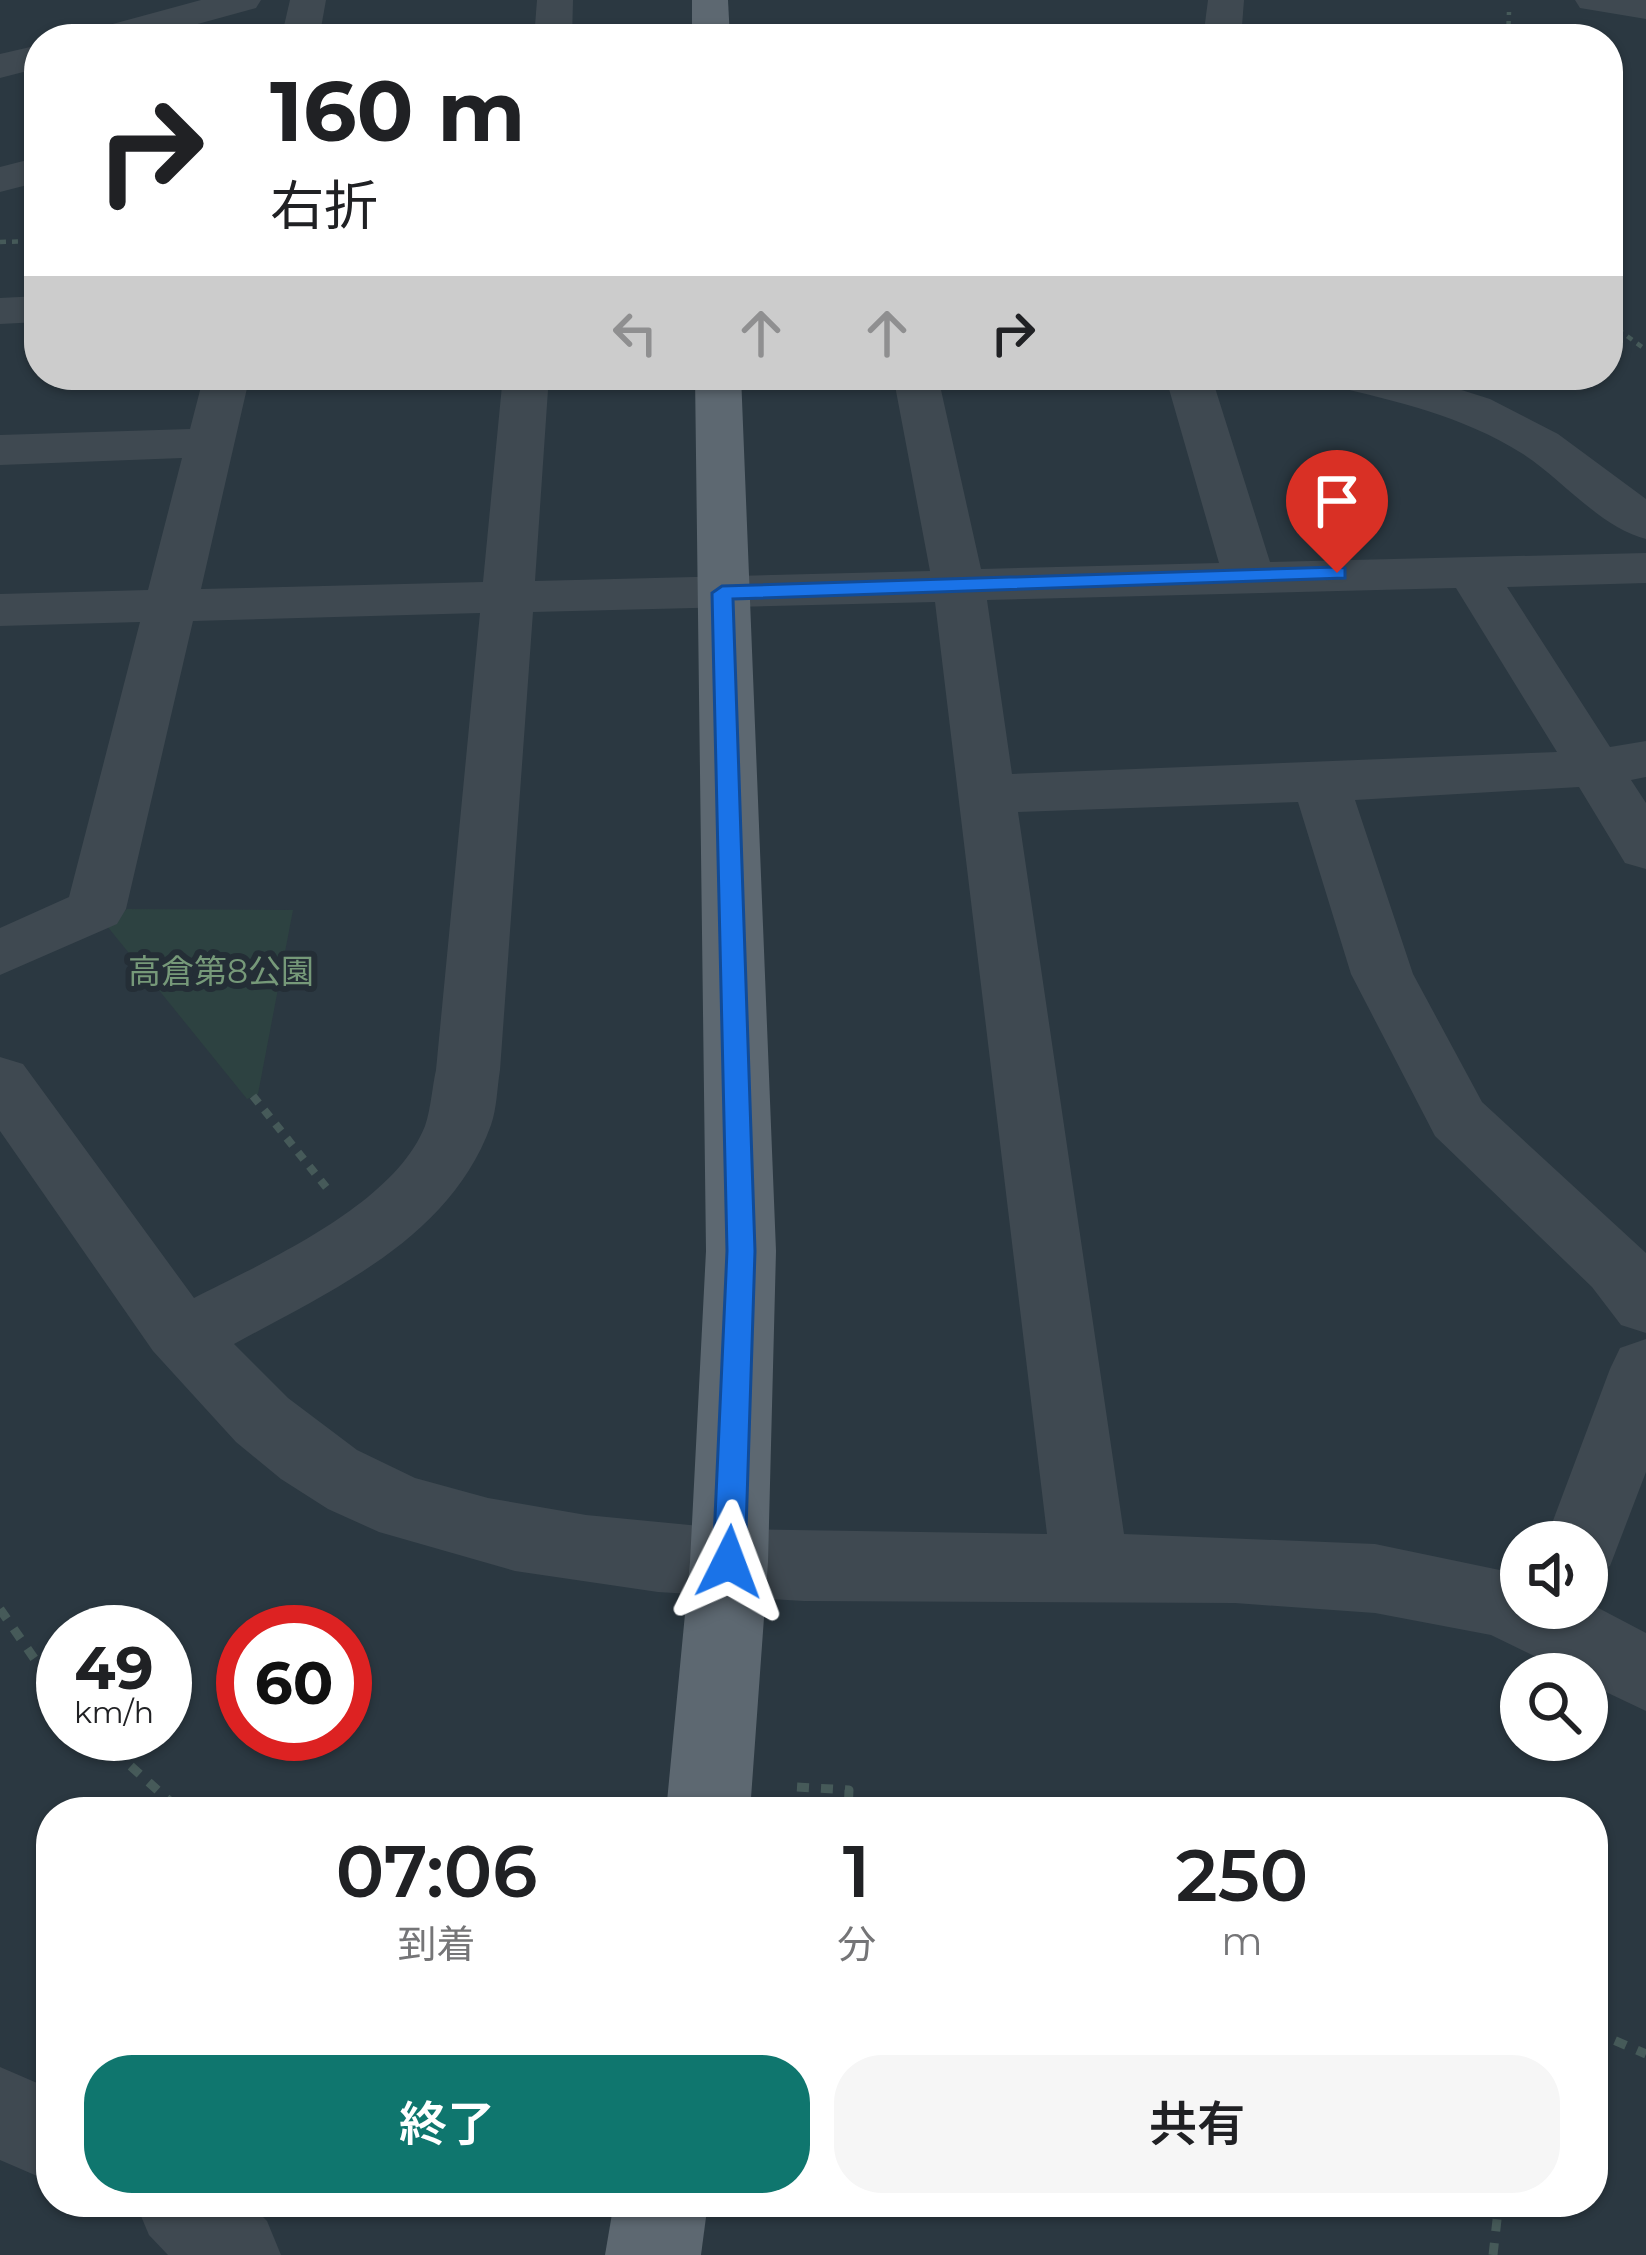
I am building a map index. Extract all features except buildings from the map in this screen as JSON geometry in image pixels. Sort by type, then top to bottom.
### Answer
[{"type":"main road","points":[[709,1797],[729,1562],[741,1251],[718,390]]},
{"type":"main road","points":[[653,2255],[659,2217]]},
{"type":"street","points":[[155,24],[243,0]]},
{"type":"street","points":[[1593,0],[1646,8]]},
{"type":"street","points":[[0,952],[96,909],[174,608],[223,390]]},
{"type":"street","points":[[187,1336],[365,1235],[425,1182],[458,1126],[467,1070],[525,390]]},
{"type":"street","points":[[913,390],[959,586],[1090,1568]]},
{"type":"street","points":[[1192,390],[1248,575]]},
{"type":"street","points":[[1415,390],[1484,410],[1552,447],[1646,524]]},
{"type":"street","points":[[0,450],[211,443]]},
{"type":"street","points":[[0,610],[1646,568]]},
{"type":"street","points":[[1471,571],[1620,763],[1646,849]]},
{"type":"street","points":[[986,794],[1321,783],[1620,763]]},
{"type":"street","points":[[1321,783],[1382,974],[1458,1119],[1617,1267],[1646,1305]]},
{"type":"street","points":[[0,1081],[227,1386],[307,1458],[374,1496],[453,1524],[583,1550],[729,1562],[1288,1567],[1500,1601]]},
{"type":"street","points":[[1591,1521],[1646,1369]]},
{"type":"street","points":[[1577,1629],[1646,1674]]},
{"type":"street","points":[[0,2113],[36,2129]]},
{"type":"street","points":[[196,2217],[233,2255]]},
{"type":"path","points":[[1509,12],[1509,24]]},
{"type":"path","points":[[253,1096],[365,1235]]},
{"type":"path","points":[[0,1609],[36,1661]]},
{"type":"path","points":[[124,1761],[165,1797]]},
{"type":"path","points":[[797,1787],[848,1790],[848,1797]]},
{"type":"path","points":[[1608,2038],[1646,2054]]},
{"type":"path","points":[[1493,2255],[1497,2217]]},
{"type":"green space","name":"高倉第8公園","points":[[127,909],[293,910],[258,1094],[247,1099],[107,926]]},
{"type":"route","points":[[729,1562],[741,1251],[722,593],[1337,573]]}]
